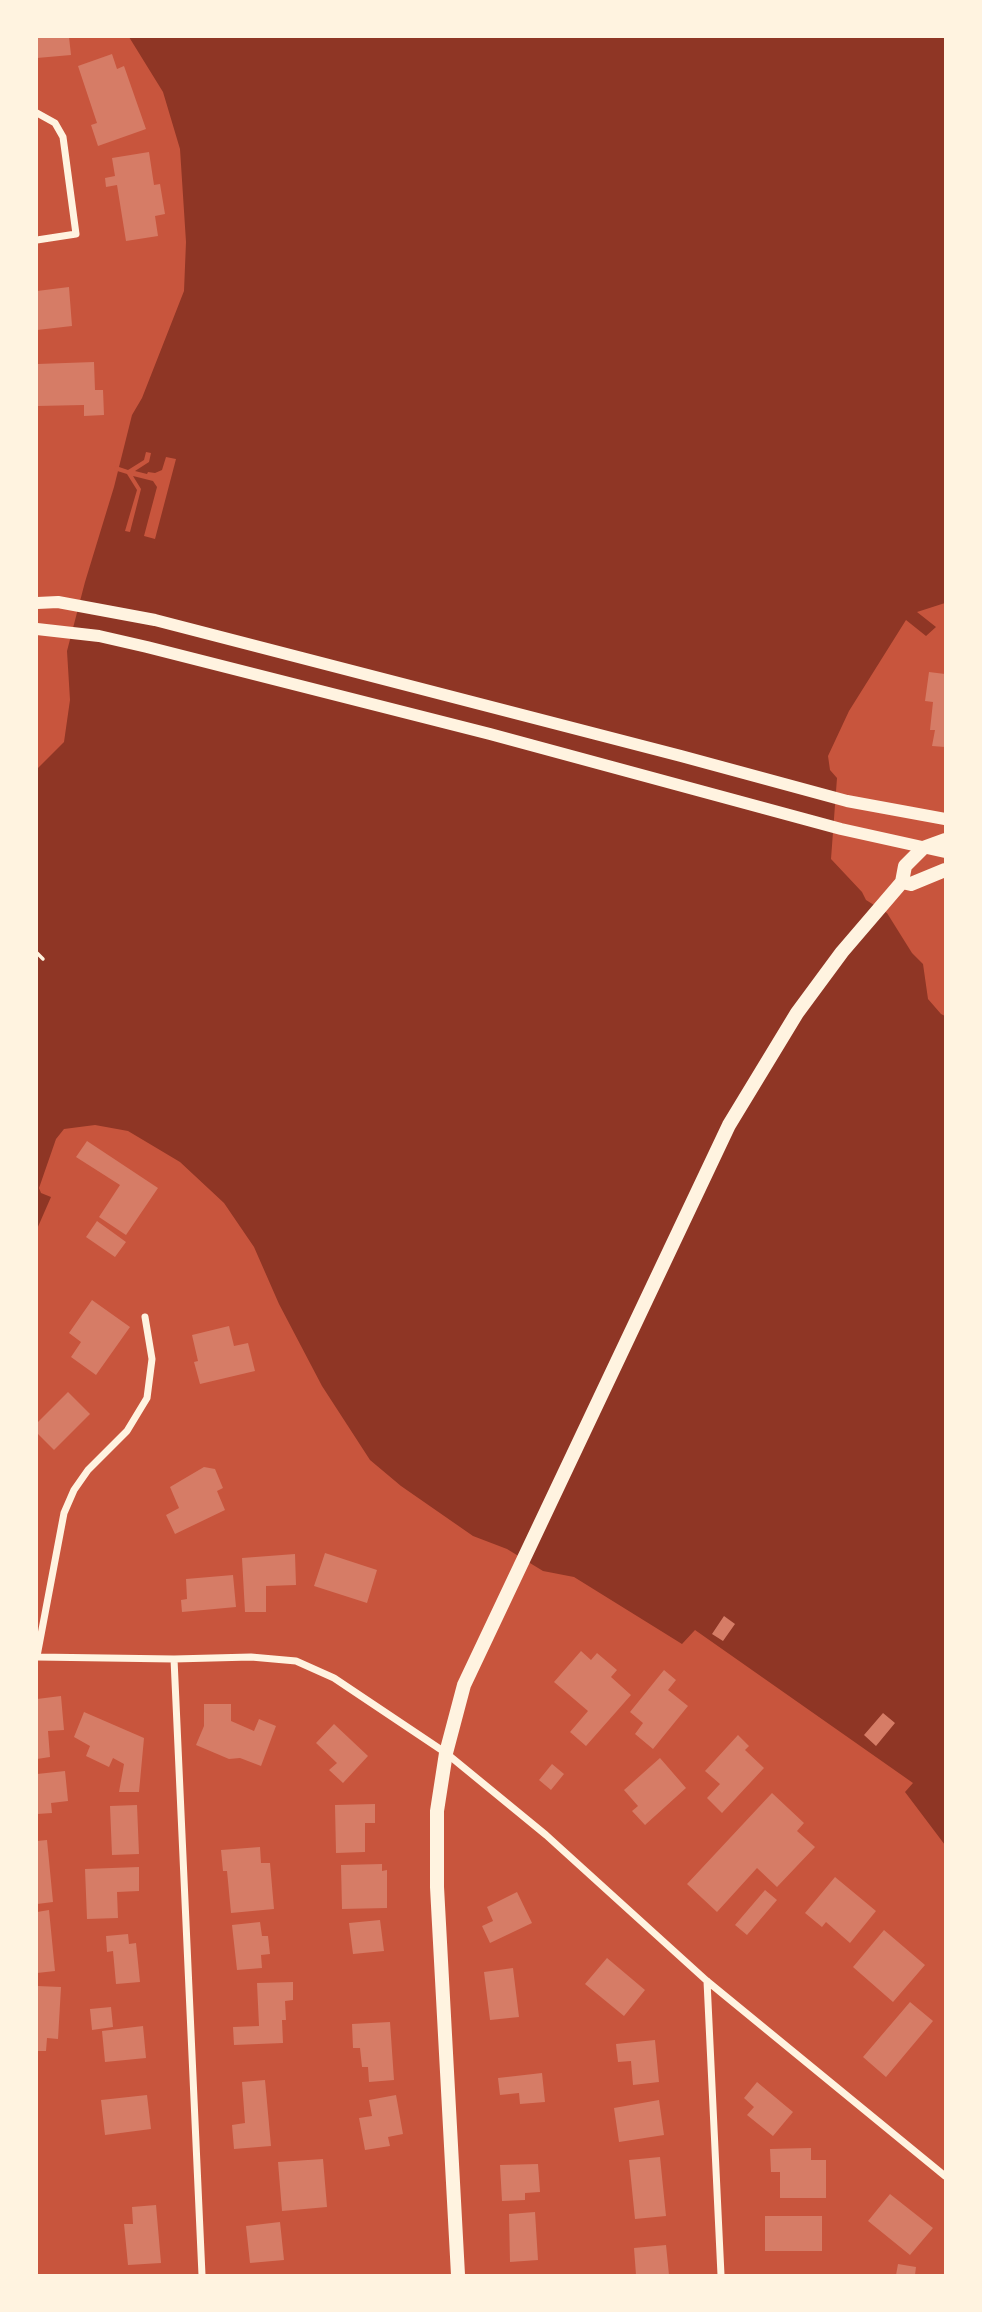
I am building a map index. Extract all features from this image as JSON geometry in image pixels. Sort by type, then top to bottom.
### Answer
[{"type":"main road","points":[[37,603],[58,602],[155,620],[260,645],[847,801],[945,819]]},
{"type":"main road","points":[[37,629],[99,636],[147,647],[490,734],[841,829],[945,852]]},
{"type":"main road","points":[[458,2275],[437,1887],[437,1811],[446,1753],[464,1685],[729,1125],[797,1013],[842,952],[902,882],[905,866],[923,848],[945,839]]},
{"type":"main road","points":[[902,882],[911,884],[945,870]]},
{"type":"street","points":[[37,113],[55,123],[63,137],[76,234],[37,240]]},
{"type":"street","points":[[145,1317],[152,1359],[147,1398],[127,1431],[88,1470],[74,1490],[64,1513],[37,1656],[174,1659],[251,1657],[296,1661],[334,1678],[446,1753],[546,1835],[706,1981],[945,2176]]},
{"type":"street","points":[[174,1659],[202,2275]]},
{"type":"street","points":[[706,1981],[721,2275]]},
{"type":"path","points":[[37,953],[44,959]]},
{"type":"shaded area","points":[[129,37],[945,37],[945,603],[917,612],[936,627],[926,636],[906,620],[849,711],[828,756],[830,770],[837,778],[831,859],[862,892],[866,900],[887,913],[912,953],[923,964],[928,999],[945,1016],[945,1845],[905,1792],[913,1783],[695,1630],[682,1644],[574,1577],[543,1571],[507,1549],[473,1536],[401,1486],[370,1460],[322,1386],[279,1304],[254,1247],[224,1203],[180,1162],[128,1131],[95,1125],[64,1129],[56,1139],[39,1188],[41,1193],[51,1197],[37,1229],[37,769],[64,742],[70,700],[67,651],[85,582],[114,487],[132,415],[142,398],[184,291],[186,242],[180,149],[163,92]]},
{"type":"pier","points":[[146,452],[151,453],[149,462],[135,471],[155,473],[162,470],[166,457],[176,459],[155,539],[144,536],[157,487],[153,481],[133,476],[141,489],[130,532],[125,531],[137,490],[127,474],[114,470],[116,466],[128,470],[144,460]]},
{"type":"building","points":[[37,37],[69,37],[71,55],[37,58]]},
{"type":"building","points":[[112,54],[117,69],[124,66],[146,129],[98,146],[91,125],[97,123],[78,66]]},
{"type":"building","points":[[149,152],[154,185],[160,184],[165,214],[155,216],[158,236],[126,241],[117,185],[106,187],[105,178],[115,176],[112,158]]},
{"type":"building","points":[[69,287],[72,326],[37,330],[37,291]]},
{"type":"building","points":[[94,362],[95,390],[103,390],[104,415],[84,416],[84,405],[37,406],[37,364]]},
{"type":"building","points":[[929,672],[945,674],[945,747],[932,746],[935,730],[930,730],[933,702],[925,701]]},
{"type":"building","points":[[87,1141],[158,1188],[126,1235],[99,1217],[120,1185],[76,1157]]},
{"type":"building","points":[[97,1221],[126,1242],[115,1257],[86,1237]]},
{"type":"building","points":[[92,1300],[130,1327],[96,1375],[71,1357],[81,1342],[69,1333]]},
{"type":"building","points":[[229,1326],[234,1346],[248,1343],[255,1371],[200,1384],[194,1362],[198,1361],[192,1335]]},
{"type":"building","points":[[68,1392],[90,1414],[54,1450],[37,1433],[37,1423]]},
{"type":"building","points":[[204,1467],[215,1469],[223,1488],[217,1491],[225,1510],[175,1534],[166,1515],[179,1508],[170,1487]]},
{"type":"building","points":[[325,1553],[377,1570],[367,1603],[314,1586]]},
{"type":"building","points":[[295,1554],[296,1585],[266,1586],[266,1612],[245,1612],[242,1558]]},
{"type":"building","points":[[233,1575],[236,1607],[182,1612],[181,1600],[187,1599],[186,1579]]},
{"type":"building","points":[[724,1616],[735,1624],[723,1641],[712,1634]]},
{"type":"building","points":[[581,1651],[591,1660],[597,1653],[617,1670],[611,1677],[631,1695],[586,1746],[570,1732],[588,1711],[554,1682]]},
{"type":"building","points":[[664,1670],[676,1680],[668,1690],[688,1706],[653,1749],[635,1734],[643,1723],[630,1712]]},
{"type":"building","points":[[61,1696],[64,1730],[48,1731],[50,1757],[37,1759],[37,1699]]},
{"type":"building","points":[[204,1704],[231,1704],[231,1721],[254,1731],[259,1719],[276,1726],[261,1766],[240,1758],[229,1759],[196,1745],[204,1726]]},
{"type":"building","points":[[84,1712],[144,1738],[139,1792],[119,1792],[124,1764],[113,1758],[109,1767],[86,1756],[90,1746],[74,1737]]},
{"type":"building","points":[[883,1713],[895,1723],[876,1746],[864,1735]]},
{"type":"building","points":[[334,1724],[368,1756],[343,1783],[329,1770],[337,1763],[316,1743]]},
{"type":"building","points":[[738,1735],[749,1746],[745,1750],[764,1768],[722,1813],[707,1798],[720,1784],[705,1771]]},
{"type":"building","points":[[660,1758],[686,1788],[645,1825],[632,1811],[638,1806],[624,1790]]},
{"type":"building","points":[[552,1764],[564,1774],[551,1790],[539,1780]]},
{"type":"building","points":[[65,1771],[68,1801],[51,1803],[52,1813],[37,1814],[37,1774]]},
{"type":"building","points":[[772,1793],[804,1823],[797,1831],[815,1847],[777,1887],[757,1868],[717,1912],[687,1884]]},
{"type":"building","points":[[375,1804],[375,1823],[365,1823],[365,1852],[336,1853],[335,1805]]},
{"type":"building","points":[[137,1805],[139,1854],[112,1855],[110,1806]]},
{"type":"building","points":[[47,1840],[53,1902],[37,1904],[37,1841]]},
{"type":"building","points":[[260,1847],[261,1863],[270,1863],[274,1909],[231,1913],[227,1871],[223,1871],[221,1850]]},
{"type":"building","points":[[382,1864],[382,1871],[387,1870],[387,1908],[342,1909],[341,1865]]},
{"type":"building","points":[[139,1867],[139,1891],[117,1892],[118,1918],[87,1919],[85,1869]]},
{"type":"building","points":[[835,1877],[876,1911],[850,1943],[826,1922],[822,1927],[805,1913]]},
{"type":"building","points":[[765,1890],[777,1900],[747,1935],[735,1925]]},
{"type":"building","points":[[517,1892],[532,1923],[490,1943],[482,1926],[493,1921],[487,1907]]},
{"type":"building","points":[[49,1910],[55,1971],[37,1973],[37,1912]]},
{"type":"building","points":[[380,1920],[384,1951],[353,1954],[349,1923]]},
{"type":"building","points":[[260,1922],[262,1936],[268,1936],[270,1954],[261,1955],[262,1968],[237,1970],[232,1925]]},
{"type":"building","points":[[884,1930],[925,1965],[893,2002],[853,1967]]},
{"type":"building","points":[[128,1934],[129,1944],[136,1943],[140,1982],[116,1984],[113,1951],[107,1952],[106,1936]]},
{"type":"building","points":[[607,1958],[645,1990],[624,2016],[585,1984]]},
{"type":"building","points":[[513,1968],[519,2017],[490,2020],[484,1972]]},
{"type":"building","points":[[293,1982],[293,2000],[285,2001],[283,2043],[234,2045],[233,2027],[259,2026],[257,1983]]},
{"type":"building","points":[[37,1986],[61,1987],[58,2039],[47,2038],[46,2051],[37,2051]]},
{"type":"building","points":[[910,2002],[933,2021],[886,2077],[863,2057]]},
{"type":"building","points":[[111,2007],[113,2027],[92,2030],[90,2009]]},
{"type":"building","points":[[390,2022],[394,2080],[369,2082],[368,2067],[362,2067],[360,2048],[353,2048],[352,2024]]},
{"type":"building","points":[[143,2026],[146,2058],[105,2062],[102,2031]]},
{"type":"building","points":[[655,2040],[659,2082],[633,2085],[631,2061],[618,2062],[616,2044]]},
{"type":"building","points":[[542,2073],[545,2102],[520,2104],[519,2093],[500,2095],[498,2078]]},
{"type":"building","points":[[265,2080],[271,2146],[234,2149],[232,2125],[245,2123],[242,2082]]},
{"type":"building","points":[[757,2082],[793,2112],[773,2136],[747,2115],[754,2107],[744,2098]]},
{"type":"building","points":[[147,2095],[151,2129],[105,2135],[101,2100]]},
{"type":"building","points":[[396,2095],[403,2134],[388,2137],[390,2146],[365,2150],[359,2118],[372,2116],[369,2100]]},
{"type":"building","points":[[659,2100],[664,2135],[619,2142],[614,2108]]},
{"type":"building","points":[[811,2148],[811,2160],[826,2160],[826,2198],[780,2198],[780,2172],[771,2172],[770,2149]]},
{"type":"building","points":[[660,2157],[666,2216],[635,2219],[629,2160]]},
{"type":"building","points":[[323,2159],[327,2207],[282,2211],[278,2162]]},
{"type":"building","points":[[538,2164],[540,2192],[525,2193],[525,2200],[502,2201],[500,2165]]},
{"type":"building","points":[[890,2194],[933,2228],[910,2255],[868,2221]]},
{"type":"building","points":[[156,2205],[161,2263],[128,2265],[124,2224],[133,2224],[132,2207]]},
{"type":"building","points":[[535,2212],[538,2260],[510,2262],[509,2214]]},
{"type":"building","points":[[765,2216],[822,2216],[822,2251],[765,2251]]},
{"type":"building","points":[[280,2222],[284,2260],[250,2263],[246,2226]]},
{"type":"building","points":[[666,2245],[669,2275],[636,2275],[634,2248]]},
{"type":"building","points":[[898,2264],[916,2267],[915,2275],[896,2275]]}]
